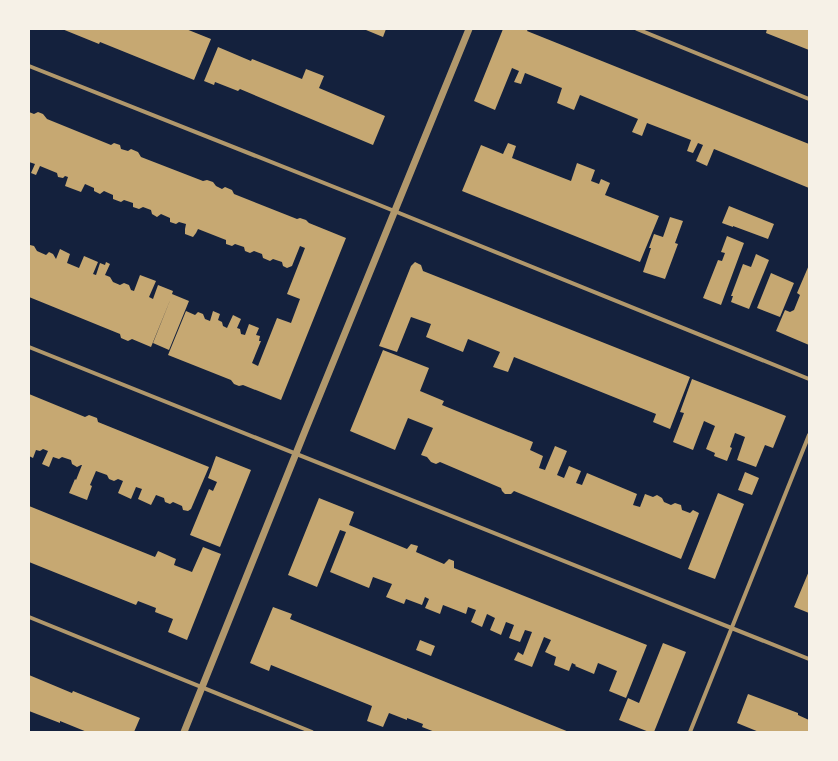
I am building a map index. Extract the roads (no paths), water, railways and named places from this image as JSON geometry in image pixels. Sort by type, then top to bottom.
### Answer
[{"type":"street","points":[[184,732],[468,29]]},
{"type":"street","points":[[637,29],[809,99]]},
{"type":"street","points":[[29,66],[395,211],[809,379]]},
{"type":"street","points":[[29,347],[809,659]]},
{"type":"street","points":[[690,732],[809,434]]},
{"type":"street","points":[[29,617],[312,732]]}]
